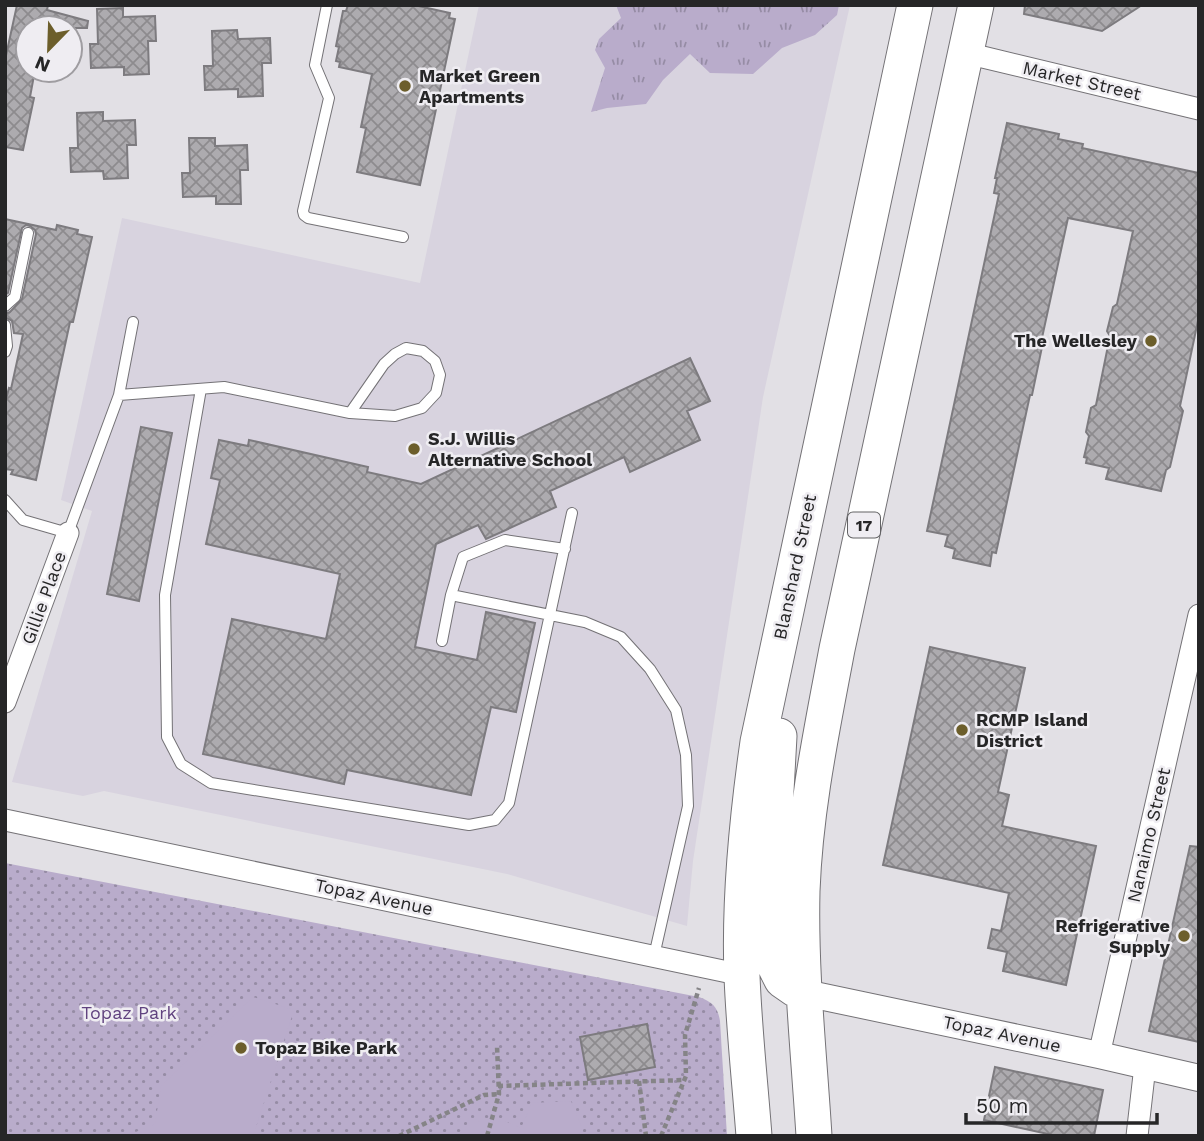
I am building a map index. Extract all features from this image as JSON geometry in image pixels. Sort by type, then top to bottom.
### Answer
[{"type":"main road","name":"Blanshard Street","points":[[754,1136],[742,975],[748,809],[758,742],[915,5]]},
{"type":"main road","name":"17","points":[[814,1136],[802,892],[807,824],[817,753],[976,5]]},
{"type":"main road","points":[[781,635],[772,864],[775,964],[782,980],[805,993]]},
{"type":"street","name":"Market Street","points":[[966,53],[1199,109]]},
{"type":"street","name":"Gillie Place","points":[[5,702],[68,533]]},
{"type":"street","name":"Nanaimo Street","points":[[1099,1055],[1199,615]]},
{"type":"street","name":"Topaz Avenue","points":[[5,820],[742,975]]},
{"type":"street","name":"Topaz Avenue","points":[[805,993],[1099,1055],[1199,1079]]},
{"type":"street","points":[[1137,1136],[1145,1066]]},
{"type":"lane","points":[[327,5],[315,65],[329,98],[304,215],[402,237]]},
{"type":"lane","points":[[5,306],[15,297],[29,233]]},
{"type":"lane","points":[[5,500],[23,520],[68,533],[119,395],[133,322]]},
{"type":"lane","points":[[5,325],[5,352]]},
{"type":"lane","points":[[119,395],[224,387],[350,413],[395,415],[422,408],[436,393],[440,375],[435,361],[423,351],[406,348],[395,354],[384,364],[350,413]]},
{"type":"lane","points":[[201,389],[165,595],[167,737],[181,764],[211,783],[469,825],[495,820],[509,803],[572,513]]},
{"type":"lane","points":[[442,641],[463,557],[505,540],[565,550]]},
{"type":"lane","points":[[452,595],[586,622],[621,637],[650,669],[676,710],[686,755],[688,807],[654,956]]},
{"type":"path","points":[[661,1136],[686,1076],[685,1035],[703,967]]},
{"type":"path","points":[[487,1136],[499,1094],[497,1046]]},
{"type":"path","points":[[498,1086],[685,1080]]},
{"type":"path","points":[[639,1081],[646,1136]]},
{"type":"path","points":[[399,1136],[484,1095],[499,1094]]},
{"type":"shaded area","name":"S.J. Willis Alternative School","points":[[479,5],[850,5],[763,397],[693,861],[687,926],[507,874],[104,791],[83,796],[12,782],[92,511],[61,500],[122,218],[420,283]]},
{"type":"green space","points":[[616,5],[839,5],[837,15],[815,35],[782,48],[753,74],[710,73],[690,54],[663,80],[646,104],[591,112],[605,68],[595,50],[599,39],[621,18]]},
{"type":"green space","name":"Topaz Park","points":[[5,863],[699,997],[714,1006],[719,1016],[727,1136],[5,1136]]},
{"type":"green space","name":"Topaz Bike Park","points":[[253,997],[294,1010],[253,1136],[126,1136],[155,1124],[161,1086]]},
{"type":"green space","points":[[571,1101],[582,1128],[579,1136],[463,1136],[469,1118],[483,1123],[505,1121],[521,1128],[532,1103]]},
{"type":"building","points":[[17,5],[48,5],[47,10],[62,14],[15,14]]},
{"type":"building","name":"Market Green Apartments","points":[[348,5],[414,5],[450,13],[449,18],[455,19],[420,185],[357,172],[366,128],[361,127],[372,74],[339,67],[340,62],[336,61],[343,11],[346,11]]},
{"type":"building","points":[[1025,5],[1142,5],[1102,31],[1024,14]]},
{"type":"building","points":[[123,8],[123,17],[155,16],[156,41],[148,41],[149,74],[124,75],[124,67],[91,68],[90,44],[98,44],[97,9]]},
{"type":"building","points":[[14,19],[14,84],[32,84],[30,97],[34,98],[23,150],[5,147],[5,60]]},
{"type":"building","points":[[237,30],[238,39],[270,38],[271,63],[262,63],[263,96],[238,97],[238,89],[205,90],[204,66],[213,66],[212,31]]},
{"type":"building","points":[[103,112],[103,121],[135,120],[136,145],[127,145],[128,178],[104,179],[103,171],[71,172],[70,148],[78,148],[77,113]]},
{"type":"building","name":"The Wellesley","points":[[1007,123],[1059,134],[1058,139],[1083,144],[1082,148],[1199,173],[1199,316],[1180,406],[1183,411],[1170,467],[1166,470],[1161,491],[1106,479],[1109,468],[1086,463],[1087,458],[1084,457],[1089,436],[1086,432],[1091,408],[1096,405],[1110,336],[1107,331],[1113,307],[1117,304],[1133,231],[1068,218],[1032,395],[996,553],[992,552],[990,566],[953,558],[955,549],[945,546],[948,535],[927,531],[999,194],[994,193],[995,178]]},
{"type":"building","points":[[189,138],[215,138],[215,146],[247,145],[248,170],[240,170],[241,204],[216,204],[216,196],[183,197],[182,173],[190,173]]},
{"type":"building","points":[[5,219],[56,230],[57,225],[92,237],[73,322],[70,322],[36,480],[11,474],[13,470],[5,469],[5,403],[9,388],[11,389],[23,334],[14,333],[12,321],[5,317],[5,314],[22,299],[36,234],[30,226],[22,228],[8,293],[5,295]]},
{"type":"building","points":[[690,358],[710,401],[687,411],[700,440],[630,472],[624,457],[550,491],[556,507],[486,539],[478,525],[436,544],[415,647],[477,660],[486,612],[535,623],[516,712],[491,707],[471,795],[347,770],[344,784],[203,754],[232,619],[326,639],[340,574],[206,544],[220,480],[211,478],[219,440],[248,446],[249,440],[368,467],[367,472],[421,484]]},
{"type":"building","points":[[141,427],[172,433],[139,601],[107,594]]},
{"type":"building","name":"RCMP Island District","points":[[930,647],[1025,668],[998,792],[1009,795],[1002,826],[1096,846],[1066,985],[1003,971],[1007,952],[988,948],[992,929],[1001,931],[1009,893],[883,865]]},
{"type":"building","name":"Refrigerative Supply","points":[[1190,846],[1199,847],[1199,1042],[1149,1031]]},
{"type":"building","points":[[647,1024],[655,1067],[588,1080],[580,1037]]},
{"type":"building","points":[[995,1067],[1103,1090],[1094,1136],[1057,1136],[984,1120]]},
{"type":"place","name":"Market Green Apartments","points":[[405,86]]},
{"type":"place","name":"The Wellesley","points":[[1151,341]]},
{"type":"place","name":"S.J. Willis Alternative School","points":[[414,449]]},
{"type":"place","name":"RCMP Island District","points":[[962,730]]},
{"type":"place","name":"Refrigerative Supply","points":[[1184,936]]},
{"type":"place","name":"Topaz Bike Park","points":[[241,1048]]}]
